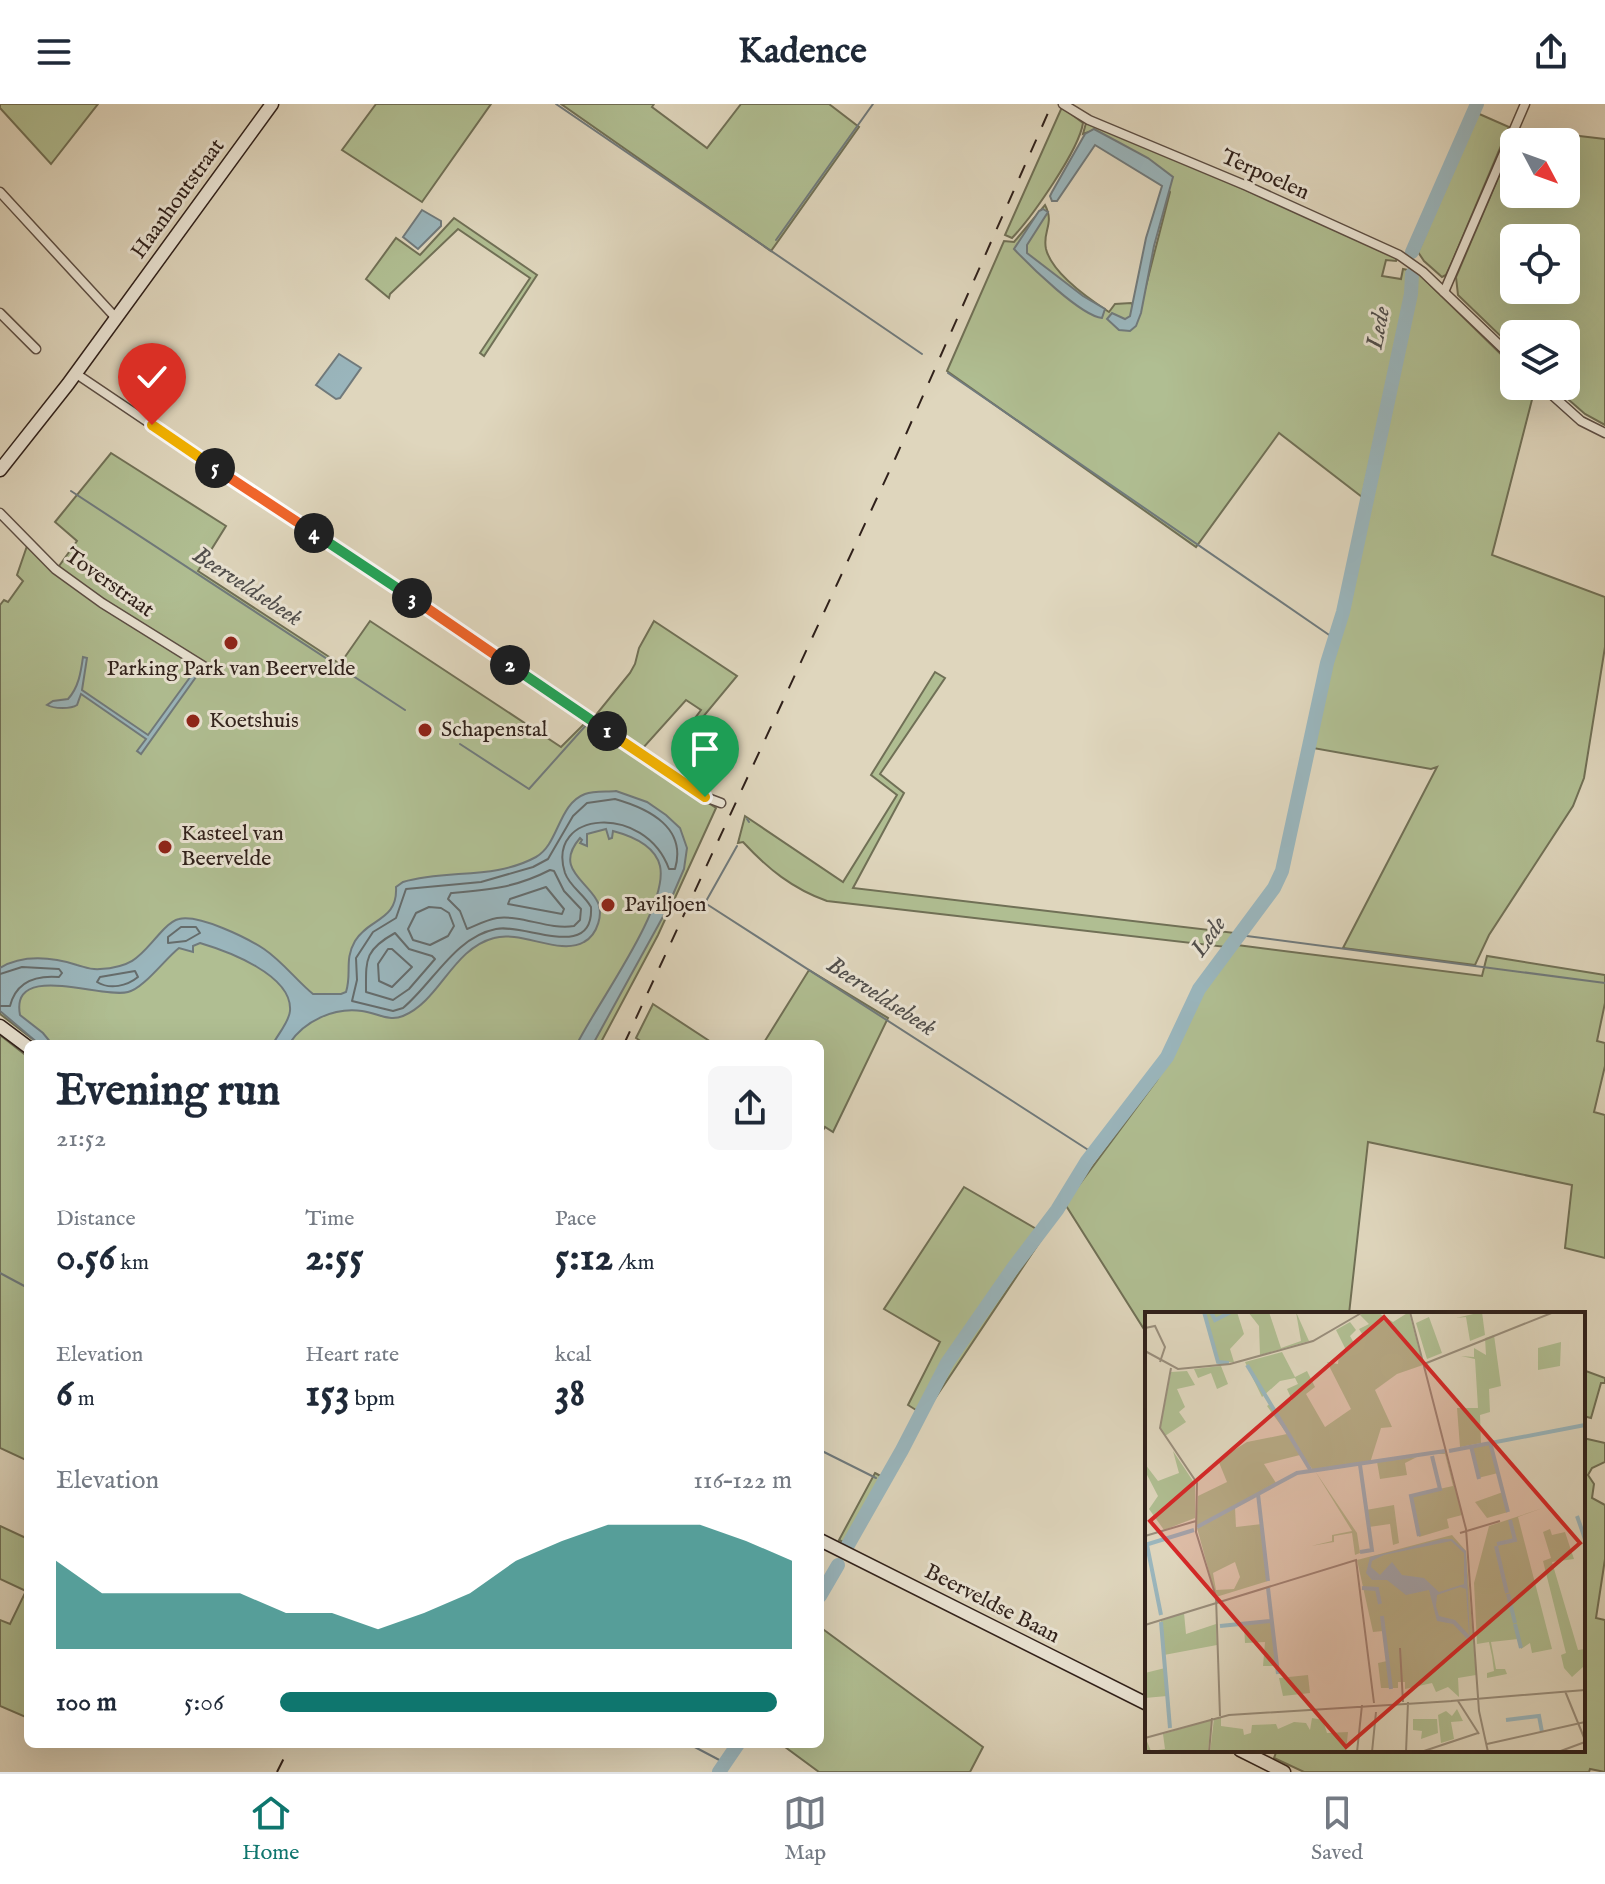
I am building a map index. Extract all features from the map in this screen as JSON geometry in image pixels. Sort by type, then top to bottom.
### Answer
[{"type":"street","name":"Haanhoutstraat","points":[[0,470],[272,104]]},
{"type":"street","name":"Terpoelen","points":[[1063,104],[1089,120],[1380,245],[1413,264],[1500,346]]},
{"type":"street","points":[[1444,292],[1525,104]]},
{"type":"street","points":[[0,192],[115,317]]},
{"type":"street","points":[[0,313],[36,349]]},
{"type":"street","points":[[75,373],[705,797],[721,803]]},
{"type":"street","points":[[1558,400],[1581,421],[1605,433]]},
{"type":"street","name":"Toverstraat","points":[[0,513],[55,569],[102,603],[208,669]]},
{"type":"street","points":[[0,1026],[24,1044]]},
{"type":"street","name":"Beerveldse Baan","points":[[824,1542],[1145,1703]]},
{"type":"street","points":[[1244,1752],[1279,1771]]},
{"type":"green space","points":[[0,104],[98,104],[51,164],[0,108]]},
{"type":"green space","points":[[376,104],[491,104],[422,202],[342,150]]},
{"type":"green space","points":[[561,104],[654,104],[652,107],[707,148],[741,104],[829,104],[859,127],[771,251]]},
{"type":"green space","points":[[1062,107],[1083,123],[1080,135],[1054,183],[1012,238],[1005,235]]},
{"type":"green space","points":[[1477,113],[1509,127],[1500,128],[1500,148],[1446,275],[1442,277],[1418,252]]},
{"type":"green space","points":[[1090,122],[1397,256],[1396,261],[1386,260],[1382,276],[1401,279],[1403,269],[1408,270],[1408,288],[1362,497],[1279,433],[1196,547],[947,371],[1004,241],[1014,242],[1045,205],[1049,217],[1046,249],[1063,276],[1109,312],[1115,304],[1131,303],[1139,313],[1170,192],[1137,154],[1094,130],[1083,134],[1086,123]]},
{"type":"green space","points":[[1580,136],[1605,139],[1605,425],[1569,400],[1580,400],[1580,320],[1500,320],[1500,336],[1458,295],[1456,277],[1500,174],[1500,208],[1580,208]]},
{"type":"green space","points":[[454,218],[537,275],[484,356],[480,353],[530,278],[458,229],[389,298],[366,279],[396,238],[420,255]]},
{"type":"green space","points":[[1417,272],[1500,353],[1500,400],[1532,400],[1492,555],[1605,597],[1605,647],[1584,778],[1573,806],[1489,935],[1475,965],[1343,948],[1437,767],[1431,769],[1313,748],[1413,306]]},
{"type":"green space","points":[[111,453],[226,526],[198,571],[340,664],[370,621],[561,747],[587,721],[716,808],[658,935],[602,1040],[34,1040],[0,1014],[0,605],[4,600],[8,602],[23,581],[17,575],[27,546],[54,573],[77,541],[55,522]]},
{"type":"green space","points":[[654,621],[737,676],[693,729],[689,726],[701,710],[686,700],[643,748],[595,716],[630,673]]},
{"type":"green space","points":[[935,672],[945,678],[880,774],[904,793],[853,888],[1235,933],[1226,947],[827,901],[792,884],[743,842],[738,843],[745,816],[843,882],[897,795],[871,775]]},
{"type":"green space","points":[[1237,945],[1482,976],[1487,956],[1605,975],[1605,1003],[1597,1041],[1605,1043],[1605,1066],[1594,1112],[1605,1115],[1605,1258],[1565,1248],[1572,1185],[1368,1142],[1349,1312],[1145,1312],[1145,1331],[1065,1204],[1157,1080],[1205,989]]},
{"type":"green space","points":[[809,970],[888,1018],[833,1132],[824,1129],[824,1040],[765,1040]]},
{"type":"green space","points":[[653,1004],[708,1040],[639,1040],[636,1038]]},
{"type":"green space","points":[[0,1035],[24,1054],[24,1459],[0,1448]]},
{"type":"green space","points":[[964,1187],[1045,1234],[924,1415],[908,1405],[940,1342],[884,1309]]},
{"type":"green space","points":[[1585,1371],[1605,1378],[1591,1418],[1585,1416]]},
{"type":"green space","points":[[1585,1438],[1605,1443],[1605,1462],[1592,1468],[1588,1475],[1594,1484],[1592,1498],[1605,1505],[1605,1559],[1596,1618],[1605,1620],[1605,1772],[1590,1769],[1589,1772],[1304,1772],[1274,1758],[1276,1752],[1585,1752]]},
{"type":"green space","points":[[875,1473],[888,1480],[851,1546],[839,1540]]},
{"type":"green space","points":[[0,1526],[24,1537],[24,1590],[0,1579]]},
{"type":"green space","points":[[24,1595],[24,1716],[0,1706],[0,1620],[10,1624]]},
{"type":"green space","points":[[824,1630],[983,1747],[970,1772],[819,1772],[786,1748],[824,1748]]},
{"type":"water","points":[[1094,129],[1148,158],[1173,177],[1154,246],[1141,313],[1136,326],[1130,331],[1119,330],[1107,319],[1112,313],[1125,319],[1130,316],[1146,238],[1162,186],[1095,145],[1057,201],[1052,201],[1050,196],[1085,134]]},
{"type":"water","points":[[1043,209],[1048,212],[1027,245],[1027,253],[1105,309],[1102,318],[1069,300],[1014,249]]},
{"type":"water","points":[[422,210],[441,221],[441,226],[418,249],[403,237]]},
{"type":"water","points":[[339,354],[361,368],[340,398],[336,399],[316,385]]},
{"type":"water","points":[[83,657],[87,658],[82,690],[148,735],[196,669],[201,670],[141,754],[137,751],[146,739],[81,694],[74,706],[58,708],[47,705],[68,699],[72,694],[79,679]]},
{"type":"water","points":[[616,791],[647,802],[680,828],[687,848],[684,869],[665,913],[595,1040],[579,1040],[643,930],[660,884],[660,866],[653,852],[642,842],[620,833],[613,831],[609,839],[606,829],[587,834],[587,846],[580,843],[580,838],[570,857],[574,872],[599,905],[598,923],[589,939],[574,946],[564,946],[516,937],[494,938],[467,953],[427,999],[398,1018],[362,1011],[341,1011],[311,1022],[292,1040],[276,1040],[290,1011],[288,998],[281,986],[256,966],[200,943],[193,946],[193,952],[179,948],[147,980],[128,992],[60,986],[29,990],[21,999],[20,1015],[49,1040],[34,1040],[0,1011],[0,968],[18,960],[38,958],[94,969],[112,968],[137,957],[171,923],[188,918],[223,928],[264,949],[313,994],[341,994],[346,992],[350,954],[355,941],[388,913],[396,887],[420,878],[504,869],[536,857],[550,843],[569,806],[589,793]]},
{"type":"waterway","points":[[556,104],[922,354]]},
{"type":"waterway","points":[[776,240],[873,104]]},
{"type":"waterway","name":"Lede","points":[[1412,252],[1477,104]]},
{"type":"waterway","name":"Lede","points":[[848,1545],[947,1363],[1057,1210],[1087,1161],[1167,1057],[1199,989],[1274,888],[1282,871],[1327,663],[1343,612],[1411,294],[1412,274]]},
{"type":"waterway","points":[[948,373],[1335,639]]},
{"type":"waterway","name":"Beerveldsebeek","points":[[71,491],[405,710]]},
{"type":"waterway","name":"Beerveldsebeek","points":[[593,716],[598,720]]},
{"type":"waterway","name":"Beerveldsebeek","points":[[460,744],[529,789],[588,723]]},
{"type":"waterway","name":"Beerveldsebeek","points":[[607,726],[642,748]]},
{"type":"waterway","name":"Beerveldsebeek","points":[[649,753],[665,763]]},
{"type":"waterway","name":"Beerveldsebeek","points":[[670,766],[715,797]]},
{"type":"waterway","name":"Beerveldsebeek","points":[[737,846],[705,903],[1093,1153]]},
{"type":"waterway","points":[[1239,935],[1605,983]]},
{"type":"waterway","points":[[0,1273],[24,1286]]},
{"type":"waterway","points":[[824,1452],[876,1478]]},
{"type":"waterway","name":"Lede","points":[[824,1589],[838,1565]]},
{"type":"waterway","points":[[697,1748],[725,1763]]},
{"type":"waterway","name":"Lede","points":[[719,1772],[735,1748]]},
{"type":"railway","points":[[626,1040],[895,459],[1052,104]]},
{"type":"railway","points":[[277,1772],[289,1748]]},
{"type":"place","name":"Parking Park van Beervelde","points":[[231,643]]},
{"type":"place","name":"Koetshuis","points":[[193,721]]},
{"type":"place","name":"Schapenstal","points":[[425,730]]},
{"type":"place","name":"Kasteel van Beervelde","points":[[165,847]]},
{"type":"place","name":"Paviljoen","points":[[608,905]]},
{"type":"route","points":[[152,425],[705,797]]}]
